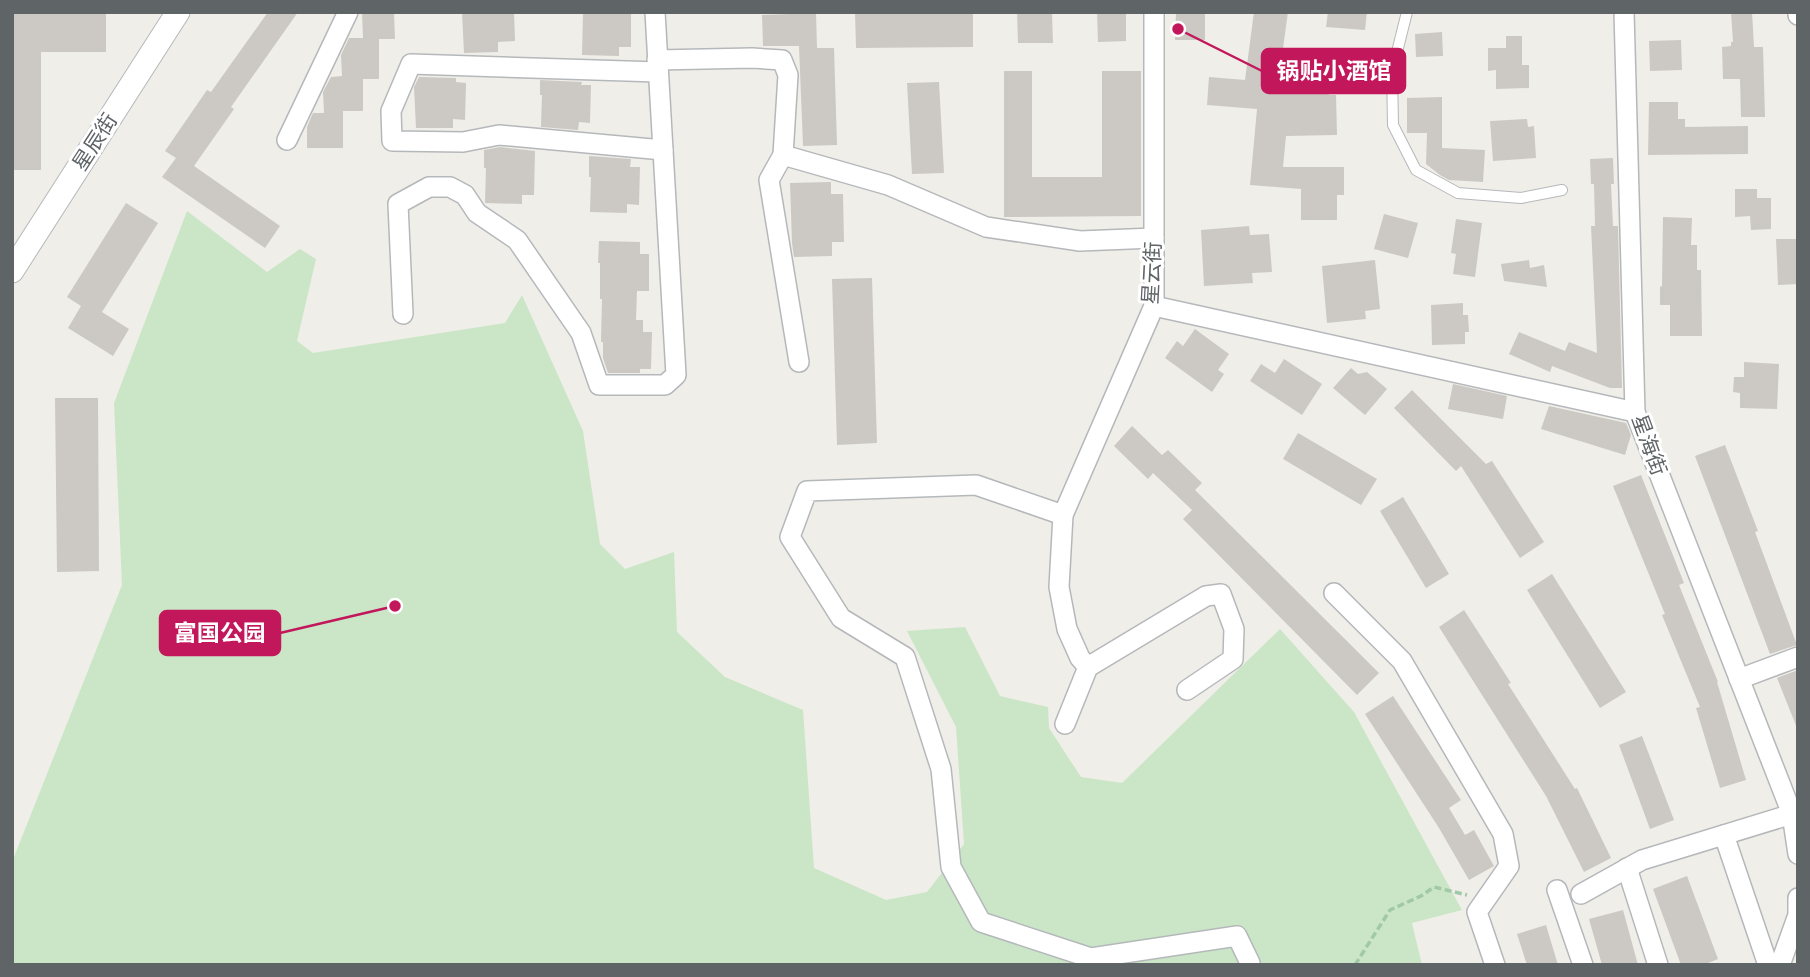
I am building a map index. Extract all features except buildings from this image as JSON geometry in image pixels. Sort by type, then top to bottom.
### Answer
[{"type":"street","name":"星辰街","points":[[12,271],[178,12]]},
{"type":"street","points":[[287,140],[348,12]]},
{"type":"street","points":[[403,314],[398,204],[429,187],[450,187],[465,195],[477,213],[517,240],[581,333],[599,385],[665,386],[676,375],[655,12]]},
{"type":"street","name":"星云街","points":[[1063,515],[1154,306],[1154,12]]},
{"type":"street","name":"星海街","points":[[1624,12],[1635,412],[1792,814],[1798,854]]},
{"type":"street","points":[[663,150],[499,135],[463,142],[392,141],[391,111],[411,64],[658,66],[752,58],[782,60],[788,75],[783,155],[769,180],[799,362]]},
{"type":"street","points":[[783,155],[888,185],[986,227],[1080,241],[1154,238]]},
{"type":"street","points":[[1154,306],[1635,412]]},
{"type":"street","points":[[1088,667],[1080,658],[1067,629],[1059,587],[1063,515],[976,485],[807,491],[790,537],[841,618],[905,657],[942,769],[951,867],[981,922],[1091,958],[1237,936],[1249,965]]},
{"type":"street","points":[[1334,593],[1402,661],[1503,834],[1509,866],[1477,912],[1495,965]]},
{"type":"street","points":[[1065,724],[1088,667],[1206,596],[1222,594],[1234,629],[1233,659],[1187,690]]},
{"type":"street","points":[[1739,679],[1798,657]]},
{"type":"street","points":[[1581,894],[1642,860],[1792,814]]},
{"type":"street","points":[[1724,835],[1768,965]]},
{"type":"street","points":[[1628,868],[1658,965]]},
{"type":"street","points":[[1556,890],[1583,965]]},
{"type":"street","points":[[1780,965],[1798,915],[1798,898]]},
{"type":"lane","points":[[1407,12],[1392,72],[1393,125],[1416,170],[1458,193],[1521,198],[1562,190]]},
{"type":"path","points":[[1355,965],[1390,910],[1434,887],[1486,900]]},
{"type":"green space","points":[[187,211],[267,272],[300,249],[316,259],[297,341],[313,353],[505,323],[522,295],[583,431],[600,544],[625,569],[674,552],[677,632],[725,677],[803,710],[814,868],[886,900],[927,892],[964,844],[956,727],[907,631],[965,627],[1000,696],[1048,707],[1049,728],[1081,777],[1122,783],[1280,629],[1354,712],[1462,910],[1412,923],[1422,965],[12,965],[12,862],[122,585],[114,403]]},
{"type":"place","name":"锅贴小酒馆","points":[[1178,29]]},
{"type":"place","name":"富国公园","points":[[395,606]]}]
